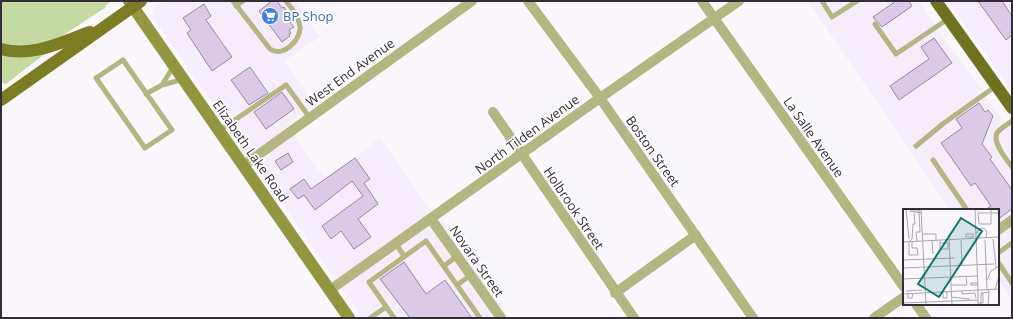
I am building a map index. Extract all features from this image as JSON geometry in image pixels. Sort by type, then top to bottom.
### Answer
[{"type":"highway","points":[[936,1],[996,86],[1011,103]]},
{"type":"main road","points":[[3,94],[104,27],[134,3]]},
{"type":"main road","name":"Elizabeth Lake Road","points":[[134,3],[174,66],[350,318]]},
{"type":"main road","points":[[1,49],[18,52],[35,51],[104,27]]},
{"type":"street","name":"West End Avenue","points":[[244,165],[472,1]]},
{"type":"street","name":"Boston Street","points":[[528,1],[600,98],[753,318]]},
{"type":"street","name":"La Salle Avenue","points":[[702,1],[903,286]]},
{"type":"street","name":"North Tilden Avenue","points":[[330,290],[739,1]]},
{"type":"street","name":"Holbrook Street","points":[[493,112],[634,318]]},
{"type":"street","name":"Novara Street","points":[[431,219],[501,318]]},
{"type":"street","points":[[999,229],[1012,220]]},
{"type":"street","points":[[616,293],[696,235]]},
{"type":"street","points":[[874,318],[903,298]]},
{"type":"street","points":[[917,305],[926,318]]},
{"type":"lane","points":[[233,1],[270,49],[274,52],[280,52],[288,48],[299,37],[300,28],[295,13],[286,1]]},
{"type":"lane","points":[[236,6],[243,1]]},
{"type":"lane","points":[[822,1],[832,17],[857,1]]},
{"type":"lane","points":[[875,24],[896,54],[948,19]]},
{"type":"lane","points":[[123,60],[146,94],[172,130],[145,148],[96,78],[123,60]]},
{"type":"lane","points":[[162,85],[174,66]]},
{"type":"lane","points":[[146,94],[162,85],[184,79]]},
{"type":"lane","points":[[220,130],[286,85],[310,118]]},
{"type":"lane","points":[[916,146],[944,123],[996,86]]},
{"type":"lane","points":[[1012,121],[997,134],[996,138],[1000,150],[1012,168]]},
{"type":"lane","points":[[933,160],[966,209]]},
{"type":"lane","points":[[394,318],[369,282],[426,241],[480,318]]},
{"type":"lane","points":[[999,252],[1012,243]]},
{"type":"lane","points":[[396,244],[404,256]]},
{"type":"lane","points":[[444,266],[457,256]]},
{"type":"lane","points":[[999,263],[1010,276],[1012,283]]},
{"type":"lane","points":[[457,285],[471,275]]},
{"type":"lane","points":[[370,318],[386,307]]},
{"type":"shaded area","points":[[164,1],[295,1],[320,37],[284,61],[316,104],[287,125],[325,179],[380,138],[427,205],[442,220],[510,318],[362,318],[152,16],[154,8]]},
{"type":"shaded area","points":[[808,1],[918,1],[1012,133],[1012,300],[999,281],[999,209],[949,209]]},
{"type":"shaded area","points":[[948,1],[1012,1],[1012,91]]},
{"type":"green space","points":[[1,1],[111,1],[105,6],[106,7],[47,46],[1,46]]},
{"type":"green space","points":[[1,53],[46,53],[6,84],[1,80]]},
{"type":"building","points":[[272,1],[277,1],[282,8],[284,7],[288,14],[285,16],[294,27],[289,30],[291,33],[289,34],[290,36],[282,42],[259,11]]},
{"type":"building","points":[[896,1],[909,1],[912,6],[882,27],[873,17]]},
{"type":"building","points":[[978,1],[1002,1],[1012,16],[1012,35],[1006,40]]},
{"type":"building","points":[[204,4],[211,16],[206,20],[232,57],[212,71],[187,33],[191,30],[183,18]]},
{"type":"building","points":[[934,38],[952,63],[899,100],[890,86],[929,59],[921,47]]},
{"type":"building","points":[[250,67],[268,93],[249,105],[231,80]]},
{"type":"building","points":[[282,92],[294,109],[266,129],[254,112]]},
{"type":"building","points":[[979,103],[985,112],[988,110],[993,116],[982,144],[992,157],[990,159],[1012,190],[1012,209],[999,218],[999,209],[986,209],[991,206],[975,183],[971,186],[941,143],[962,128],[956,119]]},
{"type":"building","points":[[288,153],[293,162],[281,170],[275,161]]},
{"type":"building","points":[[355,158],[370,179],[364,183],[378,204],[358,219],[371,237],[354,249],[341,231],[331,239],[322,226],[363,196],[352,181],[315,210],[304,195],[298,199],[290,189],[304,179],[311,189]]},
{"type":"building","points":[[404,262],[426,294],[445,280],[472,318],[410,318],[380,279]]},
{"type":"place","name":"BP Shop","points":[[270,16]]}]
